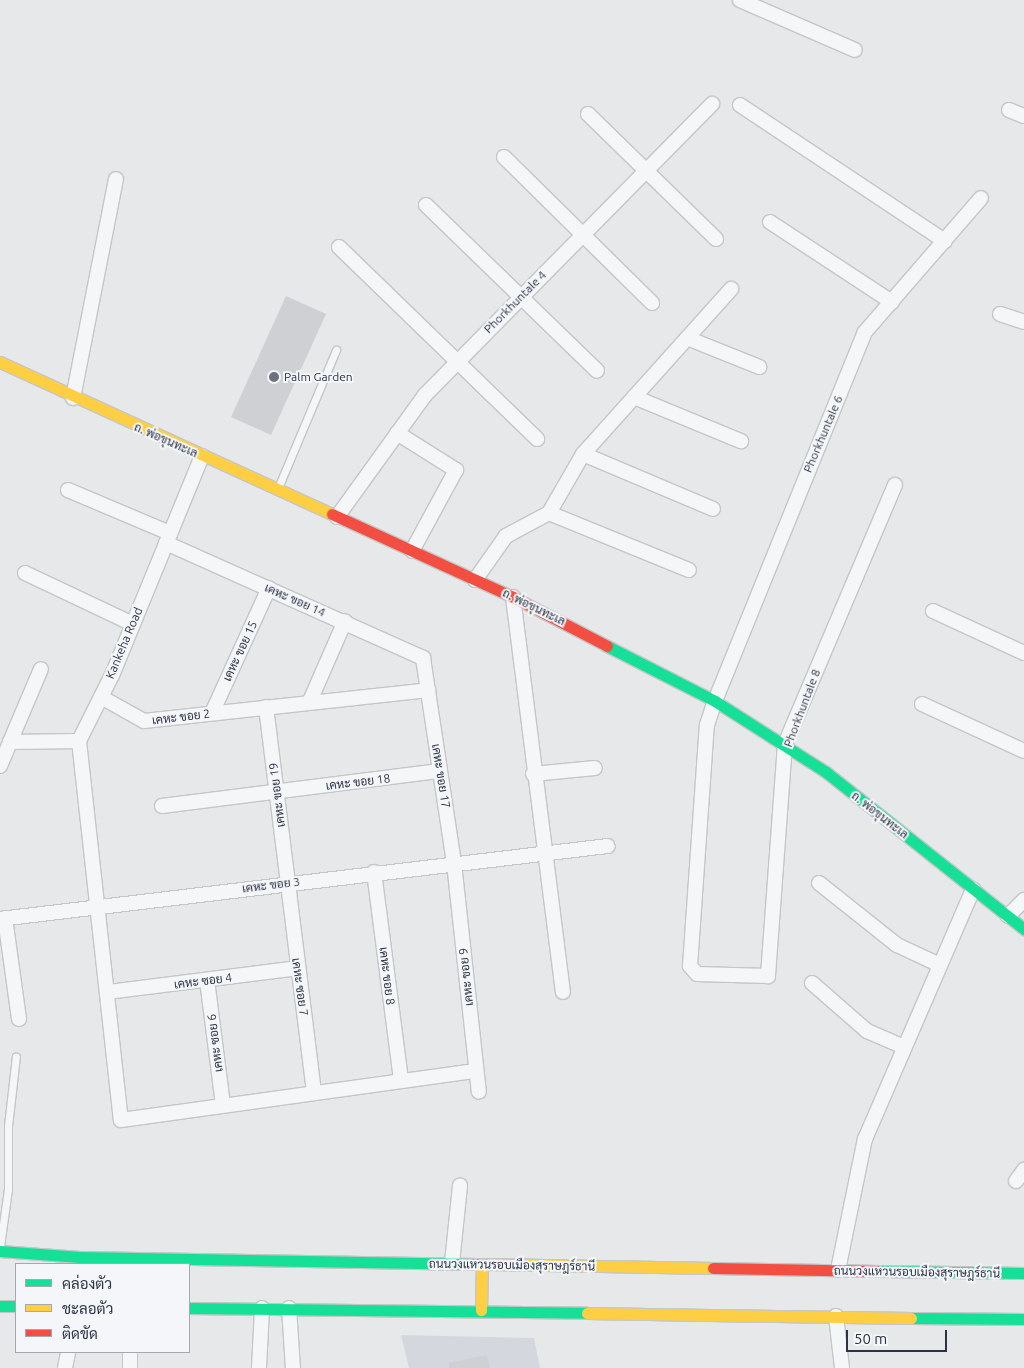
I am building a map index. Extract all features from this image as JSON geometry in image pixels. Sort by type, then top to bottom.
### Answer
[{"type":"main road","name":"ถ. พ่อขุนทะเล","points":[[0,362],[73,398],[513,597],[715,701],[785,744],[1024,929]]},
{"type":"main road","name":"ถนนวงแหวนรอบเมืองสุราษฎร์ธานี","points":[[0,1251],[80,1257],[1024,1274]]},
{"type":"main road","points":[[482,1264],[482,1310]]},
{"type":"main road","points":[[0,1306],[15,1306]]},
{"type":"main road","points":[[190,1308],[482,1310],[1024,1319]]},
{"type":"street","points":[[740,0],[854,50]]},
{"type":"street","name":"Phorkhuntale 4","points":[[337,517],[397,433],[456,361],[712,104]]},
{"type":"street","points":[[740,105],[944,241]]},
{"type":"street","points":[[1009,110],[1024,116]]},
{"type":"street","points":[[588,114],[716,239]]},
{"type":"street","points":[[504,157],[652,303]]},
{"type":"street","points":[[73,398],[116,179]]},
{"type":"street","name":"Phorkhuntale 6","points":[[768,976],[697,974],[690,966],[707,725],[715,701],[866,332],[981,198]]},
{"type":"street","points":[[426,205],[519,297],[597,370]]},
{"type":"street","points":[[770,222],[892,302]]},
{"type":"street","points":[[339,247],[537,439]]},
{"type":"street","points":[[475,580],[506,536],[549,513],[583,454],[730,289]]},
{"type":"street","points":[[1000,314],[1024,322]]},
{"type":"street","points":[[687,338],[759,366]]},
{"type":"street","points":[[634,397],[741,441]]},
{"type":"street","points":[[397,433],[456,470],[412,550]]},
{"type":"street","points":[[583,454],[713,509]]},
{"type":"street","name":"Kankeha Road","points":[[79,741],[101,697],[133,624],[202,456]]},
{"type":"street","name":"Phorkhuntale 8","points":[[768,976],[785,744],[895,485]]},
{"type":"street","name":"เคหะ ขอย 14","points":[[68,490],[269,588],[423,658]]},
{"type":"street","points":[[549,513],[689,570]]},
{"type":"street","points":[[25,573],[133,624]]},
{"type":"street","name":"เคหะ ขอย 15","points":[[212,713],[269,588]]},
{"type":"street","points":[[513,597],[543,852],[563,992]]},
{"type":"street","points":[[933,611],[1024,653]]},
{"type":"street","points":[[310,702],[345,621]]},
{"type":"street","name":"เคหะ ขอย 17","points":[[423,658],[454,863]]},
{"type":"street","points":[[0,766],[41,669]]},
{"type":"street","points":[[266,707],[428,690]]},
{"type":"street","name":"เคหะ ขอย 2","points":[[101,697],[144,721],[266,707]]},
{"type":"street","points":[[922,704],[1024,751]]},
{"type":"street","name":"เคหะ ขอย 19","points":[[266,707],[287,883]]},
{"type":"street","points":[[10,742],[79,741],[121,1120],[401,1079],[476,1071]]},
{"type":"street","points":[[534,774],[595,768]]},
{"type":"street","name":"เคหะ ขอย 18","points":[[162,806],[440,771]]},
{"type":"street","name":"เคหะ ขอย 3","points":[[3,918],[374,872],[608,846]]},
{"type":"street","name":"เคหะ ขอย 9","points":[[454,863],[479,1092]]},
{"type":"street","name":"เคหะ ขอย 8","points":[[374,872],[401,1079]]},
{"type":"street","name":"เคหะ ซอย 7","points":[[287,883],[314,1092]]},
{"type":"street","points":[[819,883],[897,945],[940,965]]},
{"type":"street","points":[[838,1270],[865,1139],[973,889]]},
{"type":"street","points":[[1008,916],[1024,900]]},
{"type":"street","points":[[3,918],[19,1020]]},
{"type":"street","name":"เคหะ ซอย 4","points":[[108,992],[297,968]]},
{"type":"street","name":"เคหะ ซอย 6","points":[[208,980],[223,1104]]},
{"type":"street","points":[[812,983],[866,1031],[904,1047]]},
{"type":"street","points":[[452,1264],[460,1185]]},
{"type":"street","points":[[259,1368],[262,1308]]},
{"type":"street","points":[[289,1308],[293,1368]]},
{"type":"street","points":[[836,1316],[842,1368]]},
{"type":"street","points":[[65,1368],[68,1353]]},
{"type":"street","points":[[130,1353],[130,1368]]},
{"type":"lane","points":[[278,490],[336,350]]},
{"type":"lane","points":[[0,1246],[8,1189],[8,1126],[16,1056]]},
{"type":"shaded area","points":[[401,1335],[534,1338],[540,1368],[409,1368]]},
{"type":"building","name":"Palm Garden","points":[[286,296],[326,314],[271,435],[231,417]]},
{"type":"building","points":[[487,1355],[490,1368],[449,1368],[449,1363]]},
{"type":"traffic: fast","points":[[607,646],[715,701],[826,772],[1024,929]]},
{"type":"traffic: fast","points":[[0,1251],[80,1257],[489,1264]]},
{"type":"traffic: fast","points":[[878,1271],[1024,1273]]},
{"type":"traffic: fast","points":[[0,1306],[15,1306]]},
{"type":"traffic: fast","points":[[190,1308],[587,1313]]},
{"type":"traffic: fast","points":[[911,1318],[1024,1319]]},
{"type":"traffic: slow","points":[[0,362],[332,514]]},
{"type":"traffic: slow","points":[[481,1310],[482,1264]]},
{"type":"traffic: slow","points":[[489,1264],[713,1268]]},
{"type":"traffic: slow","points":[[587,1313],[911,1318]]},
{"type":"traffic: jam","points":[[332,514],[513,597],[607,646]]},
{"type":"traffic: jam","points":[[713,1268],[878,1271]]},
{"type":"place","name":"Palm Garden","points":[[274,377]]}]
